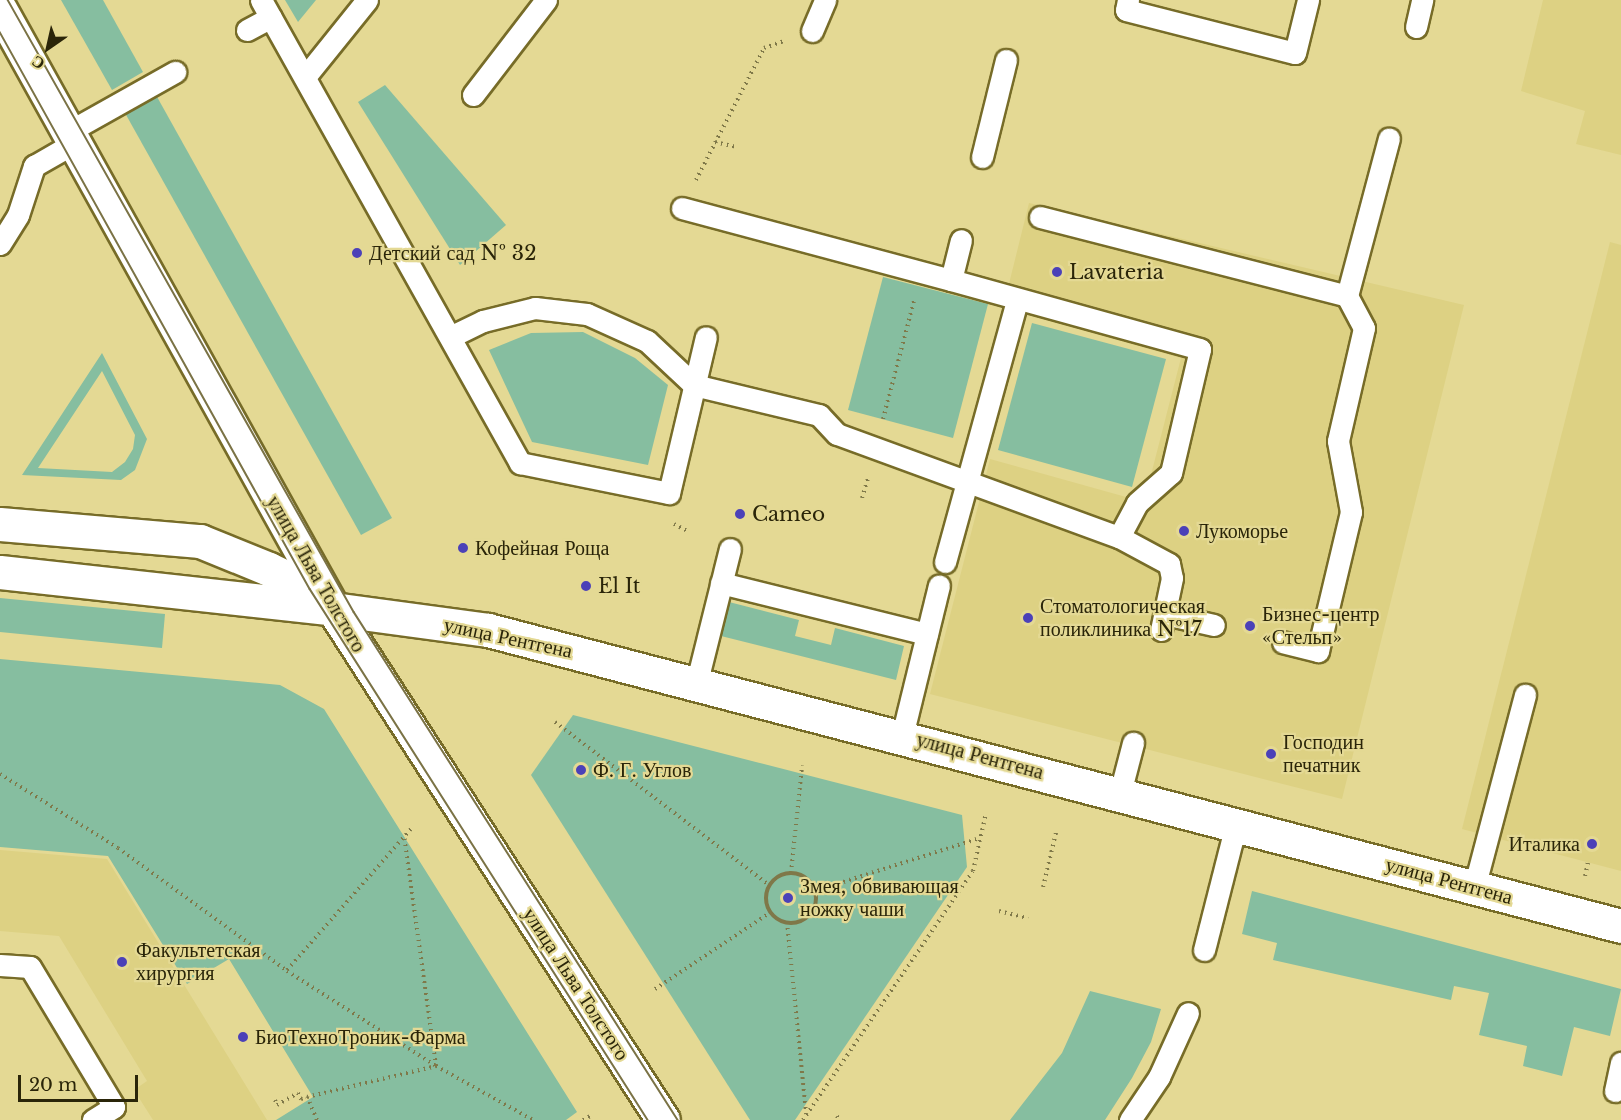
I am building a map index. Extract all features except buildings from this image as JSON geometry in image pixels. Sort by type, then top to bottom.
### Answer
[{"type":"street","name":"улица Льва Толстого","points":[[2,18],[71,137],[333,609],[663,1120]]},
{"type":"street","points":[[0,524],[200,541],[310,589],[333,609]]},
{"type":"street","name":"улица Рентгена","points":[[0,572],[333,609],[488,630],[697,681],[1621,927]]},
{"type":"lane","points":[[305,77],[367,0]]},
{"type":"lane","points":[[472,96],[546,0]]},
{"type":"lane","points":[[812,31],[825,0]]},
{"type":"lane","points":[[1128,0],[1126,10],[1295,53],[1308,0]]},
{"type":"lane","points":[[1416,27],[1422,0]]},
{"type":"lane","points":[[248,30],[266,8],[452,336],[520,463],[669,493],[706,337]]},
{"type":"lane","points":[[982,157],[1006,60]]},
{"type":"lane","points":[[0,244],[18,215],[34,166],[71,137],[175,72]]},
{"type":"lane","points":[[1283,642],[1318,651],[1351,512],[1338,441],[1364,328],[1347,296],[1389,138]]},
{"type":"lane","points":[[682,207],[732,228],[922,272],[1200,349],[1171,474],[1137,503],[1119,537]]},
{"type":"lane","points":[[1040,217],[1347,296]]},
{"type":"lane","points":[[951,280],[961,240]]},
{"type":"lane","points":[[945,562],[1017,300]]},
{"type":"lane","points":[[452,336],[483,321],[535,308],[587,314],[647,341],[694,385],[819,415],[837,435],[1119,537],[1169,564],[1172,578],[1163,622],[1214,624]]},
{"type":"lane","points":[[697,681],[730,549]]},
{"type":"lane","points":[[721,583],[927,634]]},
{"type":"lane","points":[[902,736],[939,585]]},
{"type":"lane","points":[[1474,888],[1525,695]]},
{"type":"lane","points":[[1120,793],[1133,743]]},
{"type":"lane","points":[[1204,950],[1236,824]]},
{"type":"lane","points":[[0,965],[30,967],[114,1107],[93,1120]]},
{"type":"lane","points":[[1130,1120],[1159,1077],[1188,1013]]},
{"type":"lane","points":[[1615,1091],[1621,1063]]},
{"type":"path","points":[[682,207],[764,48],[812,31]]},
{"type":"path","points":[[715,142],[737,147]]},
{"type":"path","points":[[862,498],[922,272]]},
{"type":"path","points":[[555,722],[770,886]]},
{"type":"path","points":[[791,873],[802,766]]},
{"type":"path","points":[[0,774],[118,848],[287,970],[436,1066],[533,1120]]},
{"type":"path","points":[[803,1120],[973,871],[986,813]]},
{"type":"path","points":[[287,970],[411,829]]},
{"type":"path","points":[[1043,887],[1056,833]]},
{"type":"path","points":[[404,836],[436,1066]]},
{"type":"path","points":[[816,891],[981,838]]},
{"type":"path","points":[[1585,876],[1588,862]]},
{"type":"path","points":[[791,873],[806,878],[816,891],[813,910],[798,922],[788,922],[771,912],[767,899],[770,886],[776,879],[791,873]]},
{"type":"path","points":[[999,911],[1028,918]]},
{"type":"path","points":[[655,988],[771,912]]},
{"type":"path","points":[[788,922],[807,1114]]},
{"type":"path","points":[[275,1100],[278,1105],[298,1093],[301,1099],[436,1066]]},
{"type":"path","points":[[307,1097],[317,1120]]},
{"type":"path","points":[[583,1120],[592,1115]]},
{"type":"shaded area","points":[[1543,0],[1621,0],[1621,155],[1576,144],[1585,111],[1521,91]]},
{"type":"shaded area","points":[[1029,203],[1464,305],[1342,799],[930,694],[990,459],[1144,502],[1181,358],[1003,308]]},
{"type":"shaded area","points":[[1610,242],[1621,245],[1621,871],[1462,829]]},
{"type":"shaded area","name":"Факультетская хирургия","points":[[0,850],[107,859],[267,1120],[153,1120],[134,1090],[147,1081],[59,936],[0,931]]},
{"type":"green space","points":[[61,0],[103,0],[143,72],[112,90]]},
{"type":"green space","points":[[285,0],[316,0],[298,22]]},
{"type":"green space","points":[[385,85],[506,225],[460,265],[358,102]]},
{"type":"green space","points":[[156,95],[392,518],[361,535],[125,113]]},
{"type":"green space","points":[[883,277],[988,304],[953,438],[848,410]]},
{"type":"green space","points":[[1032,323],[1166,359],[1132,487],[998,450]]},
{"type":"green space","points":[[583,332],[635,358],[668,385],[648,465],[532,442],[489,350],[531,333]]},
{"type":"green space","points":[[102,353],[147,439],[135,470],[121,480],[22,475]],"holes":[[[102,371],[135,435],[133,449],[125,462],[112,472],[38,468]]]},
{"type":"green space","points":[[0,598],[165,614],[162,648],[0,632]]},
{"type":"green space","points":[[729,602],[799,620],[795,636],[831,645],[835,628],[904,646],[896,680],[721,636]]},
{"type":"green space","points":[[0,659],[280,685],[324,709],[577,1112],[566,1120],[276,1120],[313,1097],[229,959],[187,984],[108,856],[0,847]]},
{"type":"green space","points":[[573,715],[962,815],[967,867],[795,1120],[750,1120],[531,775]]},
{"type":"green space","points":[[1252,891],[1621,989],[1610,1036],[1574,1027],[1562,1076],[1523,1066],[1527,1046],[1479,1035],[1489,993],[1454,986],[1451,1000],[1273,960],[1277,943],[1242,934]]},
{"type":"green space","points":[[1090,991],[1161,1009],[1151,1042],[1132,1078],[1105,1120],[1010,1120],[1062,1053]]},
{"type":"tram line","points":[[8,0],[354,612],[678,1120]]},
{"type":"tram line","points":[[0,32],[310,589],[648,1120]]},
{"type":"place","name":"Детский сад № 32","points":[[357,253]]},
{"type":"place","name":"Lavateria","points":[[1057,272]]},
{"type":"place","name":"Cameo","points":[[740,514]]},
{"type":"place","name":"Лукоморье","points":[[1184,531]]},
{"type":"place","name":"Кофейная Роща","points":[[463,548]]},
{"type":"place","name":"El It","points":[[586,586]]},
{"type":"place","name":"Стоматологическая поликлиника №17","points":[[1028,618]]},
{"type":"place","name":"Бизнес-центр «Стельп»","points":[[1250,626]]},
{"type":"place","name":"Господин печатник","points":[[1271,754]]},
{"type":"place","name":"Ф. Г. Углов","points":[[581,770]]},
{"type":"place","name":"Италика","points":[[1592,844]]},
{"type":"place","name":"Змея, обвивающая ножку чаши","points":[[788,898]]},
{"type":"place","name":"Факультетская хирургия","points":[[122,962]]},
{"type":"place","name":"БиоТехноТроник-Фарма","points":[[243,1037]]}]
